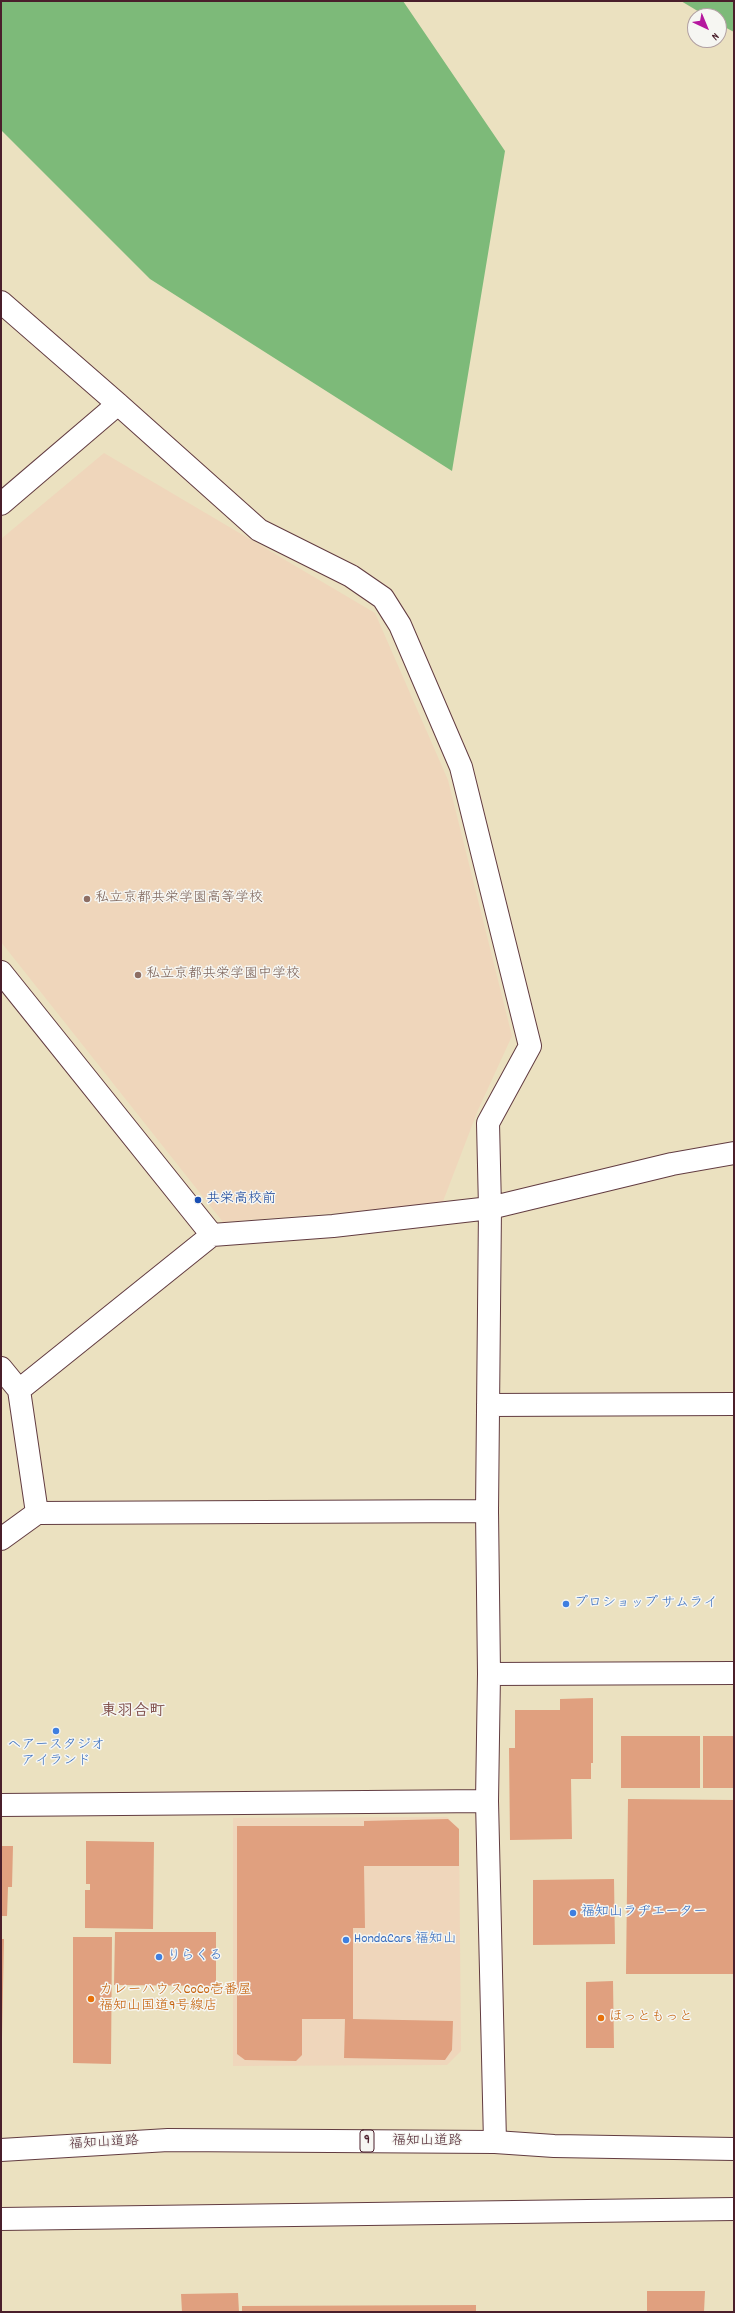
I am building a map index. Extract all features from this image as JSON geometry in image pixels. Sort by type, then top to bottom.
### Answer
[{"type":"main road","points":[[1,302],[259,530],[351,576],[383,598],[400,626],[461,767],[530,1046],[488,1123],[490,1208],[487,1511],[489,1674],[486,1801],[495,2142]]},
{"type":"main road","points":[[1,504],[118,404]]},
{"type":"main road","points":[[1,972],[212,1235]]},
{"type":"main road","points":[[19,1390],[212,1235],[333,1226],[490,1208],[672,1164],[734,1152]]},
{"type":"main road","points":[[1,1368],[19,1390],[37,1512]]},
{"type":"main road","points":[[488,1405],[734,1404]]},
{"type":"main road","points":[[1,1539],[37,1512],[487,1511]]},
{"type":"main road","points":[[489,1674],[734,1673]]},
{"type":"main road","points":[[1,1805],[486,1801]]},
{"type":"main road","name":"福知山道路","points":[[1,2150],[168,2140],[495,2142],[554,2146],[734,2149]]},
{"type":"main road","points":[[1,2219],[734,2209]]},
{"type":"shaded area","points":[[104,453],[375,613],[448,780],[512,1036],[478,1110],[442,1204],[223,1222],[1,942],[1,539]]},
{"type":"shaded area","name":"HondaCars 福知山","points":[[447,1817],[459,1829],[461,2051],[447,2065],[233,2066],[233,1818]]},
{"type":"green space","points":[[1,1],[403,1],[505,151],[452,471],[150,279],[1,130]]},
{"type":"green space","points":[[681,1],[734,1],[734,32],[727,28],[727,8],[693,8]]},
{"type":"building","points":[[593,1698],[593,1763],[591,1763],[591,1779],[571,1779],[572,1839],[510,1840],[509,1748],[515,1748],[515,1710],[560,1710],[560,1699]]},
{"type":"building","points":[[621,1736],[700,1736],[700,1788],[621,1788]]},
{"type":"building","points":[[703,1736],[734,1736],[734,1788],[703,1788]]},
{"type":"building","points":[[628,1799],[734,1800],[733,1974],[626,1974]]},
{"type":"building","name":"HondaCars 福知山","points":[[448,1819],[459,1829],[459,1866],[364,1866],[365,1928],[353,1928],[353,2019],[453,2021],[452,2050],[445,2060],[344,2058],[345,2019],[302,2019],[302,2055],[296,2061],[245,2060],[237,2054],[237,1826],[364,1826],[364,1821]]},
{"type":"building","points":[[86,1841],[154,1842],[153,1929],[85,1928],[85,1890],[90,1890],[90,1884],[86,1884]]},
{"type":"building","points":[[1,1846],[13,1846],[12,1887],[8,1887],[7,1916],[1,1916]]},
{"type":"building","points":[[614,1879],[615,1944],[533,1945],[533,1880]]},
{"type":"building","points":[[115,1932],[216,1932],[216,1986],[114,1985]]},
{"type":"building","points":[[73,1937],[112,1937],[111,2064],[73,2063]]},
{"type":"building","points":[[1,1939],[4,1939],[2,2037],[1,2037]]},
{"type":"building","points":[[613,1981],[614,2048],[586,2048],[586,1982]]},
{"type":"building","points":[[647,2291],[705,2291],[704,2312],[647,2312]]},
{"type":"building","points":[[238,2293],[239,2312],[182,2312],[181,2294]]},
{"type":"building","points":[[476,2305],[476,2312],[242,2312],[242,2306]]},
{"type":"place","name":"私立京都共栄学園高等学校","points":[[87,899]]},
{"type":"place","name":"私立京都共栄学園中学校","points":[[138,975]]},
{"type":"place","name":"共栄高校前","points":[[198,1200]]},
{"type":"place","name":"プロショップ サムライ","points":[[566,1604]]},
{"type":"place","name":"ヘアースタジオ アイランド","points":[[56,1731]]},
{"type":"place","name":"福知山ラヂエーター","points":[[573,1913]]},
{"type":"place","name":"HondaCars 福知山","points":[[346,1940]]},
{"type":"place","name":"りらくる","points":[[159,1957]]},
{"type":"place","name":"カレーハウスCoCo壱番屋 福知山国道9号線店","points":[[91,1999]]},
{"type":"place","name":"ほっともっと","points":[[601,2018]]},
{"type":"district","name":"東羽合町","points":[[133,1713]]}]
